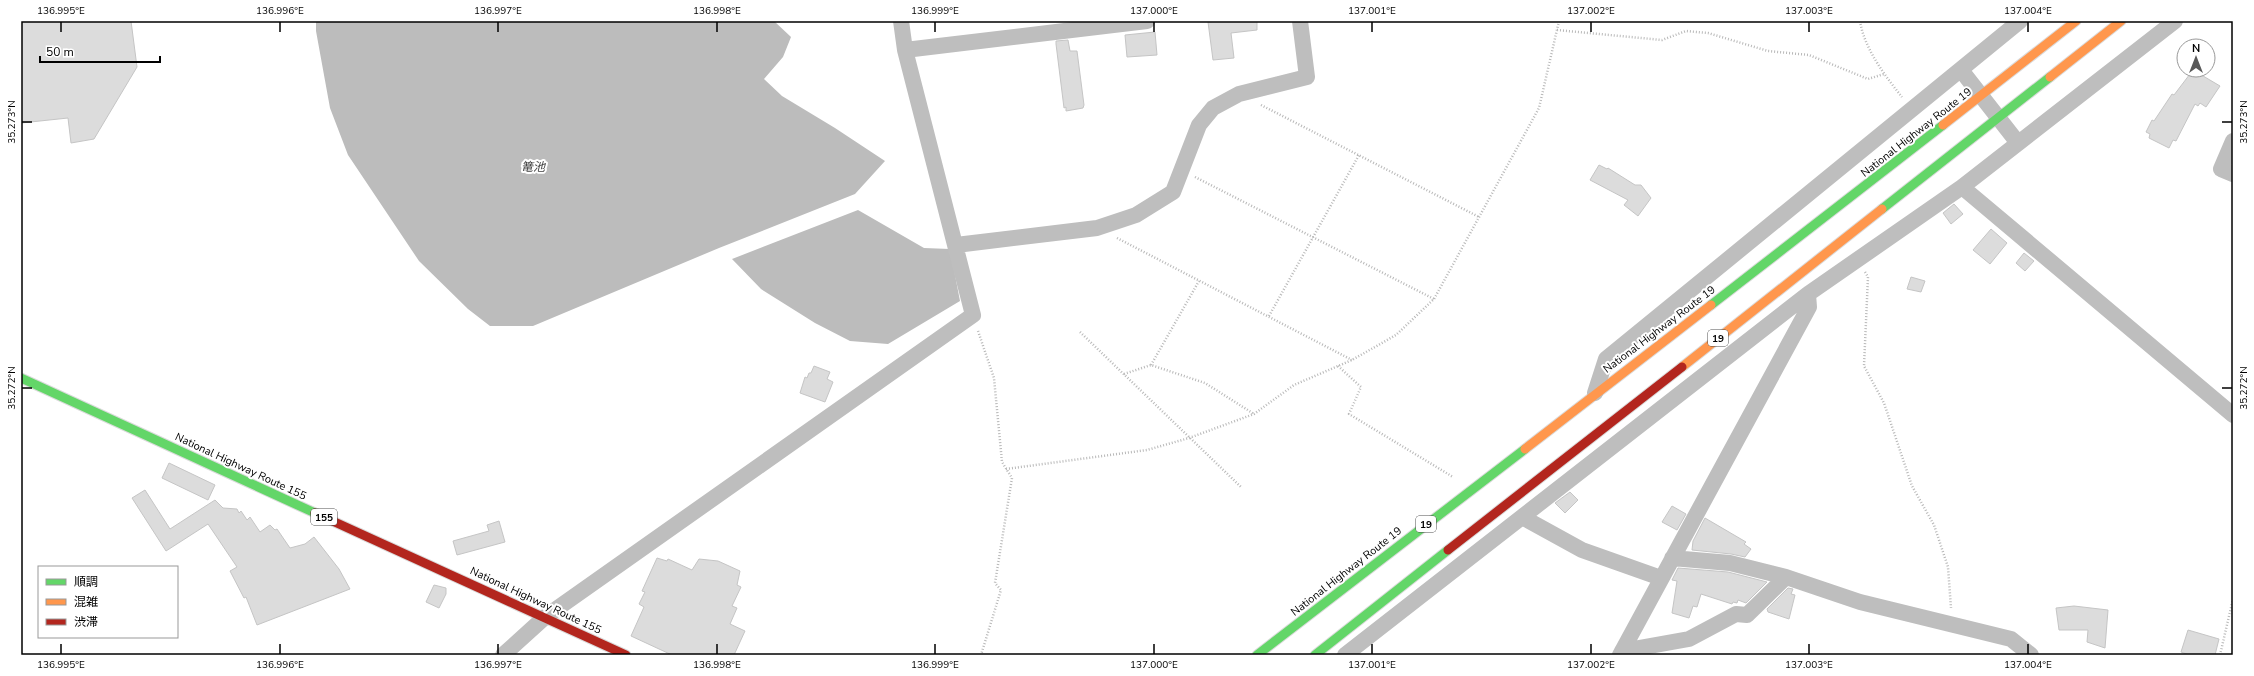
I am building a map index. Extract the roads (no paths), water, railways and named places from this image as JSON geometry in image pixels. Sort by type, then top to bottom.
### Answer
[{"type":"highway","name":"National Highway Route 19","points":[[1257,655],[1595,393],[1857,194],[2076,21]]},
{"type":"highway","name":"19","points":[[1316,655],[2121,21]]},
{"type":"highway","name":"National Highway Route 155","points":[[21,378],[626,655]]},
{"type":"street","points":[[503,655],[545,617],[973,315],[905,50],[901,21]]},
{"type":"street","points":[[905,50],[1147,21]]},
{"type":"street","points":[[956,245],[1097,228],[1136,215],[1173,192],[1199,125],[1213,108],[1239,94],[1307,77],[1300,21]]},
{"type":"street","points":[[1595,393],[1606,359],[2020,21]]},
{"type":"street","points":[[1345,655],[1808,294],[1962,187],[2175,21]]},
{"type":"street","points":[[1961,70],[2018,143]]},
{"type":"street","points":[[2233,141],[2221,169],[2233,174]]},
{"type":"street","points":[[1962,187],[2232,407]]},
{"type":"street","points":[[1621,653],[1809,307],[1808,294]]},
{"type":"street","points":[[1522,517],[1582,550],[1661,578]]},
{"type":"street","points":[[1672,558],[1730,564],[1786,577],[1860,602],[2011,639],[2014,650],[2031,655]]},
{"type":"street","points":[[1621,653],[1689,639],[1736,614],[1747,615],[1786,577]]},
{"type":"water","name":"篭池","points":[[316,21],[774,21],[791,37],[783,57],[764,79],[782,96],[835,128],[885,161],[855,194],[719,248],[533,326],[490,326],[468,309],[419,261],[348,155],[330,108],[316,31]]},
{"type":"water","points":[[858,210],[924,248],[950,249],[960,301],[888,344],[850,341],[815,323],[761,289],[732,259]]}]
